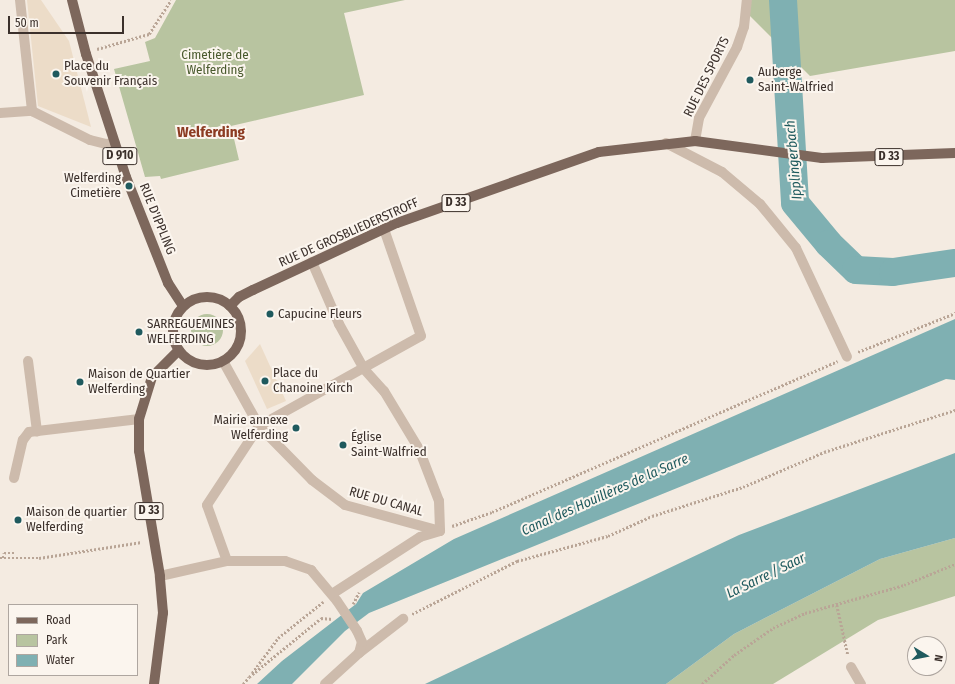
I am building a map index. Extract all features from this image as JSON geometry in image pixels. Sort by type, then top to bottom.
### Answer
[{"type":"main road","name":"RUE D'IPPLING","points":[[72,0],[86,54],[126,177],[168,283],[183,306]]},
{"type":"main road","name":"RUE DE GROSBLIEDERSTROFF","points":[[230,306],[239,297],[384,229],[599,152],[666,143],[695,141],[822,158],[955,153]]},
{"type":"main road","points":[[209,296],[222,300],[230,306],[240,323],[241,334],[234,352],[223,362],[206,365],[195,363],[179,350],[173,327],[183,306],[195,299],[209,296]]},
{"type":"main road","name":"D 33","points":[[154,684],[161,647],[163,614],[160,576],[139,450],[139,419],[152,377],[179,350]]},
{"type":"street","points":[[20,0],[32,111]]},
{"type":"street","name":"RUE DES SPORTS","points":[[695,141],[699,118],[737,47],[744,27],[747,0]]},
{"type":"street","points":[[0,113],[32,111],[90,140],[106,144],[115,143]]},
{"type":"street","points":[[666,143],[722,172],[760,204],[796,248],[847,357]]},
{"type":"street","points":[[227,560],[207,505],[259,426],[343,377],[364,369],[421,336],[384,229]]},
{"type":"street","points":[[312,262],[352,348],[364,369],[384,391],[420,449],[439,501],[440,531],[420,537],[335,597]]},
{"type":"street","points":[[28,361],[37,431]]},
{"type":"street","points":[[223,362],[259,426]]},
{"type":"street","points":[[14,478],[23,440],[29,432],[139,419]]},
{"type":"street","name":"RUE DU CANAL","points":[[259,426],[312,480],[345,505],[440,531]]},
{"type":"street","points":[[160,576],[227,560],[285,560],[310,570],[335,597],[357,631],[362,642],[359,653]]},
{"type":"street","points":[[325,684],[359,653],[403,619]]},
{"type":"street","points":[[851,667],[861,684]]},
{"type":"path","points":[[86,54],[106,45],[149,34],[171,0]]},
{"type":"path","points":[[440,531],[492,512],[847,357],[955,313]]},
{"type":"path","points":[[403,619],[517,561],[608,536],[652,516],[744,487],[824,452],[955,410]]},
{"type":"path","points":[[16,553],[4,553],[2,558],[39,558],[154,541]]},
{"type":"path","points":[[702,684],[734,655],[773,628],[805,613],[904,585],[955,564]]},
{"type":"path","points":[[243,684],[278,638],[335,597]]},
{"type":"path","points":[[837,605],[851,667]]},
{"type":"green space","name":"Cimetière de Welferding","points":[[176,0],[405,0],[344,13],[364,95],[231,126],[239,160],[161,179],[160,176],[145,177],[114,69],[150,61],[145,42],[155,38]]},
{"type":"green space","points":[[747,0],[955,0],[955,51],[810,76],[746,12]]},
{"type":"green space","points":[[204,314],[210,314],[219,318],[223,330],[219,342],[210,346],[204,346],[195,342],[191,333],[191,327],[195,318]]},
{"type":"green space","points":[[955,538],[955,596],[878,620],[773,684],[666,684],[734,634],[880,559]]},
{"type":"shaded area","name":"Place du Souvenir Français","points":[[27,0],[41,0],[69,41],[91,127],[38,106]]},
{"type":"shaded area","name":"Place du Chanoine Kirch","points":[[260,344],[286,401],[267,409],[245,361]]},
{"type":"water","name":"Canal des Houillères de la Sarre","points":[[955,319],[955,380],[946,379],[369,613],[345,631],[292,684],[257,684],[282,661],[356,604],[363,593],[454,539]]},
{"type":"water","name":"La Sarre / Saar","points":[[955,453],[955,538],[880,559],[734,634],[666,684],[425,684],[739,535]]},
{"type":"waterway","name":"Ipplingerbach","points":[[783,0],[795,203],[829,244],[856,270],[893,272],[955,263]]},
{"type":"place","name":"Place du Souvenir Français","points":[[56,74]]},
{"type":"place","name":"Auberge Saint-Walfried","points":[[750,80]]},
{"type":"place","name":"Welferding Cimetière","points":[[129,186]]},
{"type":"place","name":"Capucine Fleurs","points":[[270,314]]},
{"type":"place","name":"SARREGUEMINES WELFERDING","points":[[139,332]]},
{"type":"place","name":"Place du Chanoine Kirch","points":[[265,381]]},
{"type":"place","name":"Maison de Quartier Welferding","points":[[80,382]]},
{"type":"place","name":"Mairie annexe Welferding","points":[[296,428]]},
{"type":"place","name":"Église Saint-Walfried","points":[[343,445]]},
{"type":"place","name":"Maison de quartier Welferding","points":[[18,520]]},
{"type":"district","name":"Welferding","points":[[211,133]]}]
